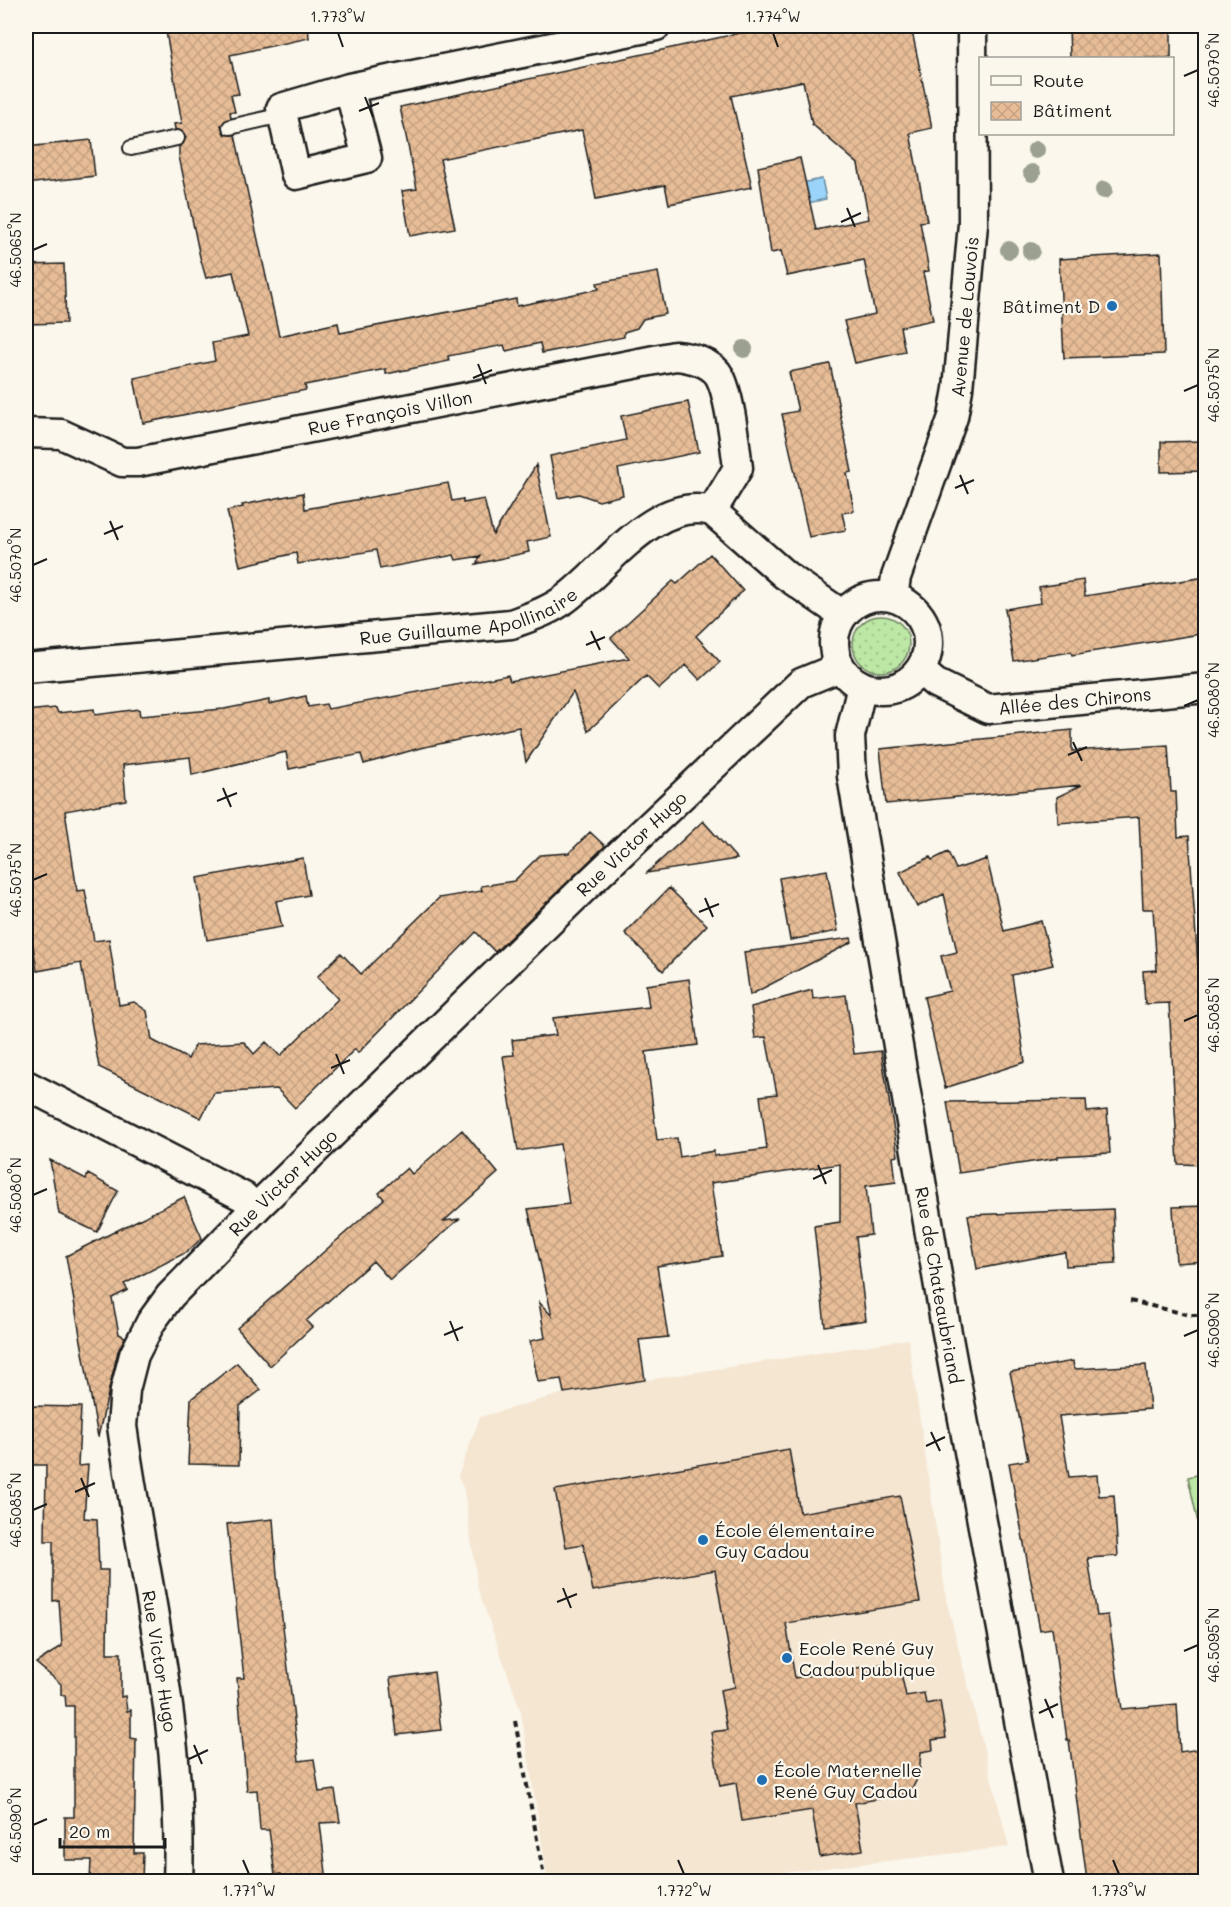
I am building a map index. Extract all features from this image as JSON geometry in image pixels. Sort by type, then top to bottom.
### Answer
[{"type":"street","points":[[350,88],[367,158],[296,175],[281,108],[350,88],[656,26]]},
{"type":"street","name":"Avenue de Louvois","points":[[893,597],[896,577],[953,417],[958,389],[973,224],[972,26]]},
{"type":"street","name":"Rue François Villon","points":[[26,433],[61,434],[122,462],[138,462],[675,356],[689,357],[705,364],[719,376],[734,440],[738,468],[712,511]]},
{"type":"street","name":"Rue Guillaume Apollinaire","points":[[26,668],[511,624],[566,599],[654,521],[667,514],[697,507],[712,511]]},
{"type":"street","points":[[712,511],[785,575],[843,615]]},
{"type":"street","points":[[893,597],[907,604],[918,614],[926,627],[927,649],[920,670],[908,681],[894,688],[878,690],[862,686],[840,667],[834,640],[843,615],[865,598],[893,597]]},
{"type":"street","name":"Rue Victor Hugo","points":[[178,1881],[180,1832],[176,1768],[123,1436],[125,1390],[134,1355],[151,1322],[170,1296],[255,1209],[583,889],[801,683],[840,667]]},
{"type":"street","name":"Allée des Chirons","points":[[920,670],[935,683],[988,709],[1206,688]]},
{"type":"street","name":"Rue de Chateaubriand","points":[[862,686],[850,736],[852,776],[945,1322],[1049,1881]]},
{"type":"street","points":[[26,1085],[244,1197],[255,1209]]},
{"type":"lane","points":[[230,127],[282,115]]},
{"type":"lane","points":[[132,148],[177,138]]},
{"type":"path","points":[[1130,1301],[1190,1315],[1206,1315]]},
{"type":"path","points":[[515,1721],[545,1881]]},
{"type":"shaded area","points":[[908,1339],[947,1603],[1009,1847],[738,1878],[739,1881],[548,1881],[521,1712],[478,1589],[464,1490],[458,1476],[480,1417],[564,1393]]},
{"type":"green space","points":[[875,616],[887,616],[901,624],[909,638],[907,655],[901,664],[887,672],[875,672],[858,660],[853,650],[853,638],[865,621]]},
{"type":"green space","points":[[1206,1473],[1205,1555],[1188,1477]]},
{"type":"water","points":[[822,179],[826,199],[782,209],[777,188]]},
{"type":"building","points":[[165,26],[308,26],[309,38],[230,55],[239,94],[231,95],[235,112],[230,112],[231,118],[221,125],[224,134],[235,135],[279,336],[338,323],[340,333],[516,299],[517,306],[599,289],[597,283],[658,272],[666,314],[643,319],[637,328],[624,332],[624,337],[542,353],[540,343],[506,351],[504,345],[448,356],[449,361],[386,374],[386,369],[305,385],[306,390],[143,423],[134,378],[215,361],[212,343],[248,336],[233,272],[206,278],[200,257],[179,156],[179,147],[186,137],[183,132],[175,129],[174,124],[182,123]]},
{"type":"building","points":[[772,26],[911,26],[932,128],[910,133],[927,221],[920,222],[929,271],[923,272],[933,320],[900,327],[905,352],[855,363],[844,321],[875,314],[864,260],[787,276],[781,251],[771,253],[758,167],[800,158],[816,230],[869,219],[858,164],[812,124],[803,81],[731,96],[752,187],[669,204],[665,185],[596,199],[582,130],[440,159],[455,228],[410,236],[402,191],[417,189],[400,107]]},
{"type":"building","points":[[1069,26],[1171,26],[1171,57],[1070,57]]},
{"type":"building","points":[[91,140],[95,176],[26,184],[26,147]]},
{"type":"building","name":"Bâtiment D","points":[[1161,253],[1164,354],[1064,358],[1059,259]]},
{"type":"building","points":[[64,264],[66,323],[26,324],[26,265]]},
{"type":"building","points":[[830,364],[852,472],[847,473],[854,511],[842,513],[846,530],[809,537],[782,414],[798,411],[789,372]]},
{"type":"building","points":[[688,402],[699,452],[618,469],[623,495],[599,501],[579,494],[558,498],[550,456],[626,440],[621,416]]},
{"type":"building","points":[[1206,441],[1206,471],[1161,472],[1161,442]]},
{"type":"building","points":[[536,465],[551,537],[527,542],[529,552],[476,564],[481,556],[456,560],[454,555],[380,569],[376,550],[298,564],[296,553],[240,566],[227,511],[243,507],[242,505],[303,493],[305,509],[448,483],[452,501],[463,499],[463,503],[484,499],[493,535]]},
{"type":"building","points":[[710,554],[743,591],[696,636],[720,662],[700,680],[686,665],[659,689],[646,676],[588,731],[573,692],[526,762],[519,727],[420,748],[364,764],[361,754],[289,769],[286,752],[192,775],[190,757],[123,765],[126,800],[65,811],[77,891],[85,890],[94,941],[109,939],[119,1005],[134,1002],[147,1011],[152,1040],[188,1059],[195,1045],[244,1042],[254,1054],[266,1042],[280,1056],[338,999],[317,977],[341,953],[361,974],[439,898],[482,891],[481,886],[514,881],[540,855],[569,853],[590,832],[605,846],[495,952],[476,932],[358,1053],[355,1049],[295,1108],[277,1089],[214,1093],[201,1118],[99,1067],[81,963],[37,971],[26,902],[26,817],[32,816],[30,758],[26,758],[26,711],[56,708],[58,713],[94,709],[95,715],[139,709],[140,716],[224,709],[269,700],[269,704],[306,696],[308,707],[326,704],[328,709],[508,675],[510,681],[629,658],[611,638],[673,581],[677,584]]},
{"type":"building","points":[[1206,577],[1206,633],[1072,655],[1071,652],[1014,661],[1005,609],[1041,603],[1039,587],[1083,580],[1085,596]]},
{"type":"building","points":[[1072,730],[1072,751],[1168,745],[1171,792],[1176,792],[1178,837],[1189,836],[1198,965],[1205,973],[1206,1165],[1178,1164],[1169,1003],[1145,1004],[1143,971],[1157,970],[1153,909],[1143,909],[1139,817],[1058,823],[1057,797],[1082,785],[886,804],[880,749]]},
{"type":"building","points":[[703,821],[737,859],[647,873]]},
{"type":"building","points":[[948,852],[956,869],[987,859],[1004,931],[1041,921],[1053,965],[1012,975],[1025,1062],[945,1088],[924,997],[950,991],[941,956],[957,952],[944,894],[917,907],[900,872],[930,857],[932,860]]},
{"type":"building","points":[[303,858],[309,895],[276,901],[282,927],[207,940],[197,878]]},
{"type":"building","points":[[827,870],[838,931],[790,940],[779,878]]},
{"type":"building","points":[[669,888],[707,925],[663,971],[625,933]]},
{"type":"building","points":[[851,938],[852,942],[750,995],[744,952]]},
{"type":"building","points":[[689,979],[698,1045],[646,1052],[657,1140],[677,1138],[680,1157],[714,1151],[714,1156],[767,1149],[760,1096],[777,1094],[766,1037],[755,1038],[751,1007],[812,990],[813,999],[846,995],[854,1054],[881,1051],[898,1156],[893,1157],[896,1182],[866,1186],[871,1235],[856,1237],[866,1320],[825,1326],[814,1226],[840,1222],[840,1164],[711,1183],[722,1256],[657,1266],[668,1337],[639,1340],[645,1380],[564,1393],[561,1379],[538,1382],[530,1341],[545,1338],[539,1302],[552,1316],[528,1209],[569,1204],[560,1144],[518,1151],[503,1056],[514,1055],[512,1040],[556,1035],[553,1018],[649,1007],[646,985]]},
{"type":"building","points":[[1086,1100],[1087,1112],[1107,1110],[1110,1153],[1058,1156],[1058,1158],[959,1173],[947,1102]]},
{"type":"building","points":[[462,1130],[498,1173],[444,1221],[459,1219],[390,1280],[373,1261],[306,1321],[312,1327],[270,1366],[237,1328],[384,1199],[379,1193],[407,1168],[412,1174]]},
{"type":"building","points":[[50,1160],[86,1179],[88,1174],[118,1191],[97,1232],[59,1214]]},
{"type":"building","points":[[184,1197],[202,1238],[187,1252],[124,1284],[128,1290],[112,1298],[119,1334],[125,1337],[118,1351],[98,1437],[66,1256]]},
{"type":"building","points":[[1206,1206],[1206,1261],[1176,1263],[1173,1207]]},
{"type":"building","points":[[1113,1209],[1116,1263],[1066,1266],[1065,1252],[977,1269],[968,1215]]},
{"type":"building","points":[[1073,1361],[1074,1369],[1146,1365],[1150,1409],[1059,1416],[1069,1477],[1097,1475],[1099,1496],[1114,1495],[1118,1556],[1088,1558],[1097,1616],[1108,1615],[1122,1709],[1177,1704],[1180,1752],[1206,1748],[1206,1881],[1087,1881],[1052,1628],[1040,1630],[1009,1463],[1028,1460],[1010,1372]]},
{"type":"building","points":[[237,1363],[261,1390],[240,1406],[239,1465],[188,1464],[191,1399]]},
{"type":"building","points":[[26,1406],[81,1407],[78,1466],[88,1465],[84,1518],[97,1519],[99,1570],[108,1570],[107,1653],[121,1653],[121,1697],[125,1696],[127,1711],[131,1710],[131,1738],[136,1739],[134,1853],[143,1853],[142,1881],[90,1881],[91,1860],[65,1860],[65,1817],[74,1817],[74,1706],[66,1706],[65,1695],[61,1695],[61,1684],[36,1663],[62,1646],[59,1600],[53,1601],[53,1541],[45,1541],[46,1465],[26,1465]]},
{"type":"building","name":"Ecole René Guy Cadou publique","points":[[789,1449],[800,1513],[900,1496],[920,1602],[786,1623],[795,1678],[882,1664],[901,1673],[906,1696],[924,1693],[926,1704],[940,1701],[946,1738],[932,1740],[933,1750],[921,1752],[919,1775],[910,1793],[855,1803],[863,1850],[820,1857],[812,1810],[742,1821],[736,1783],[720,1786],[711,1732],[727,1730],[720,1690],[735,1687],[715,1570],[593,1591],[583,1544],[566,1547],[555,1490]]},
{"type":"building","points":[[273,1519],[277,1576],[299,1761],[314,1759],[319,1792],[335,1790],[340,1822],[320,1823],[327,1881],[281,1881],[281,1874],[275,1875],[269,1830],[260,1830],[257,1790],[247,1791],[237,1678],[244,1678],[227,1524]]},
{"type":"building","points":[[434,1672],[441,1730],[397,1735],[390,1678]]},
{"type":"place","name":"Bâtiment D","points":[[1112,306]]},
{"type":"place","name":"École élementaire Guy Cadou","points":[[703,1540]]},
{"type":"place","name":"Ecole René Guy Cadou publique","points":[[787,1658]]},
{"type":"place","name":"École Maternelle René Guy Cadou","points":[[762,1780]]}]
